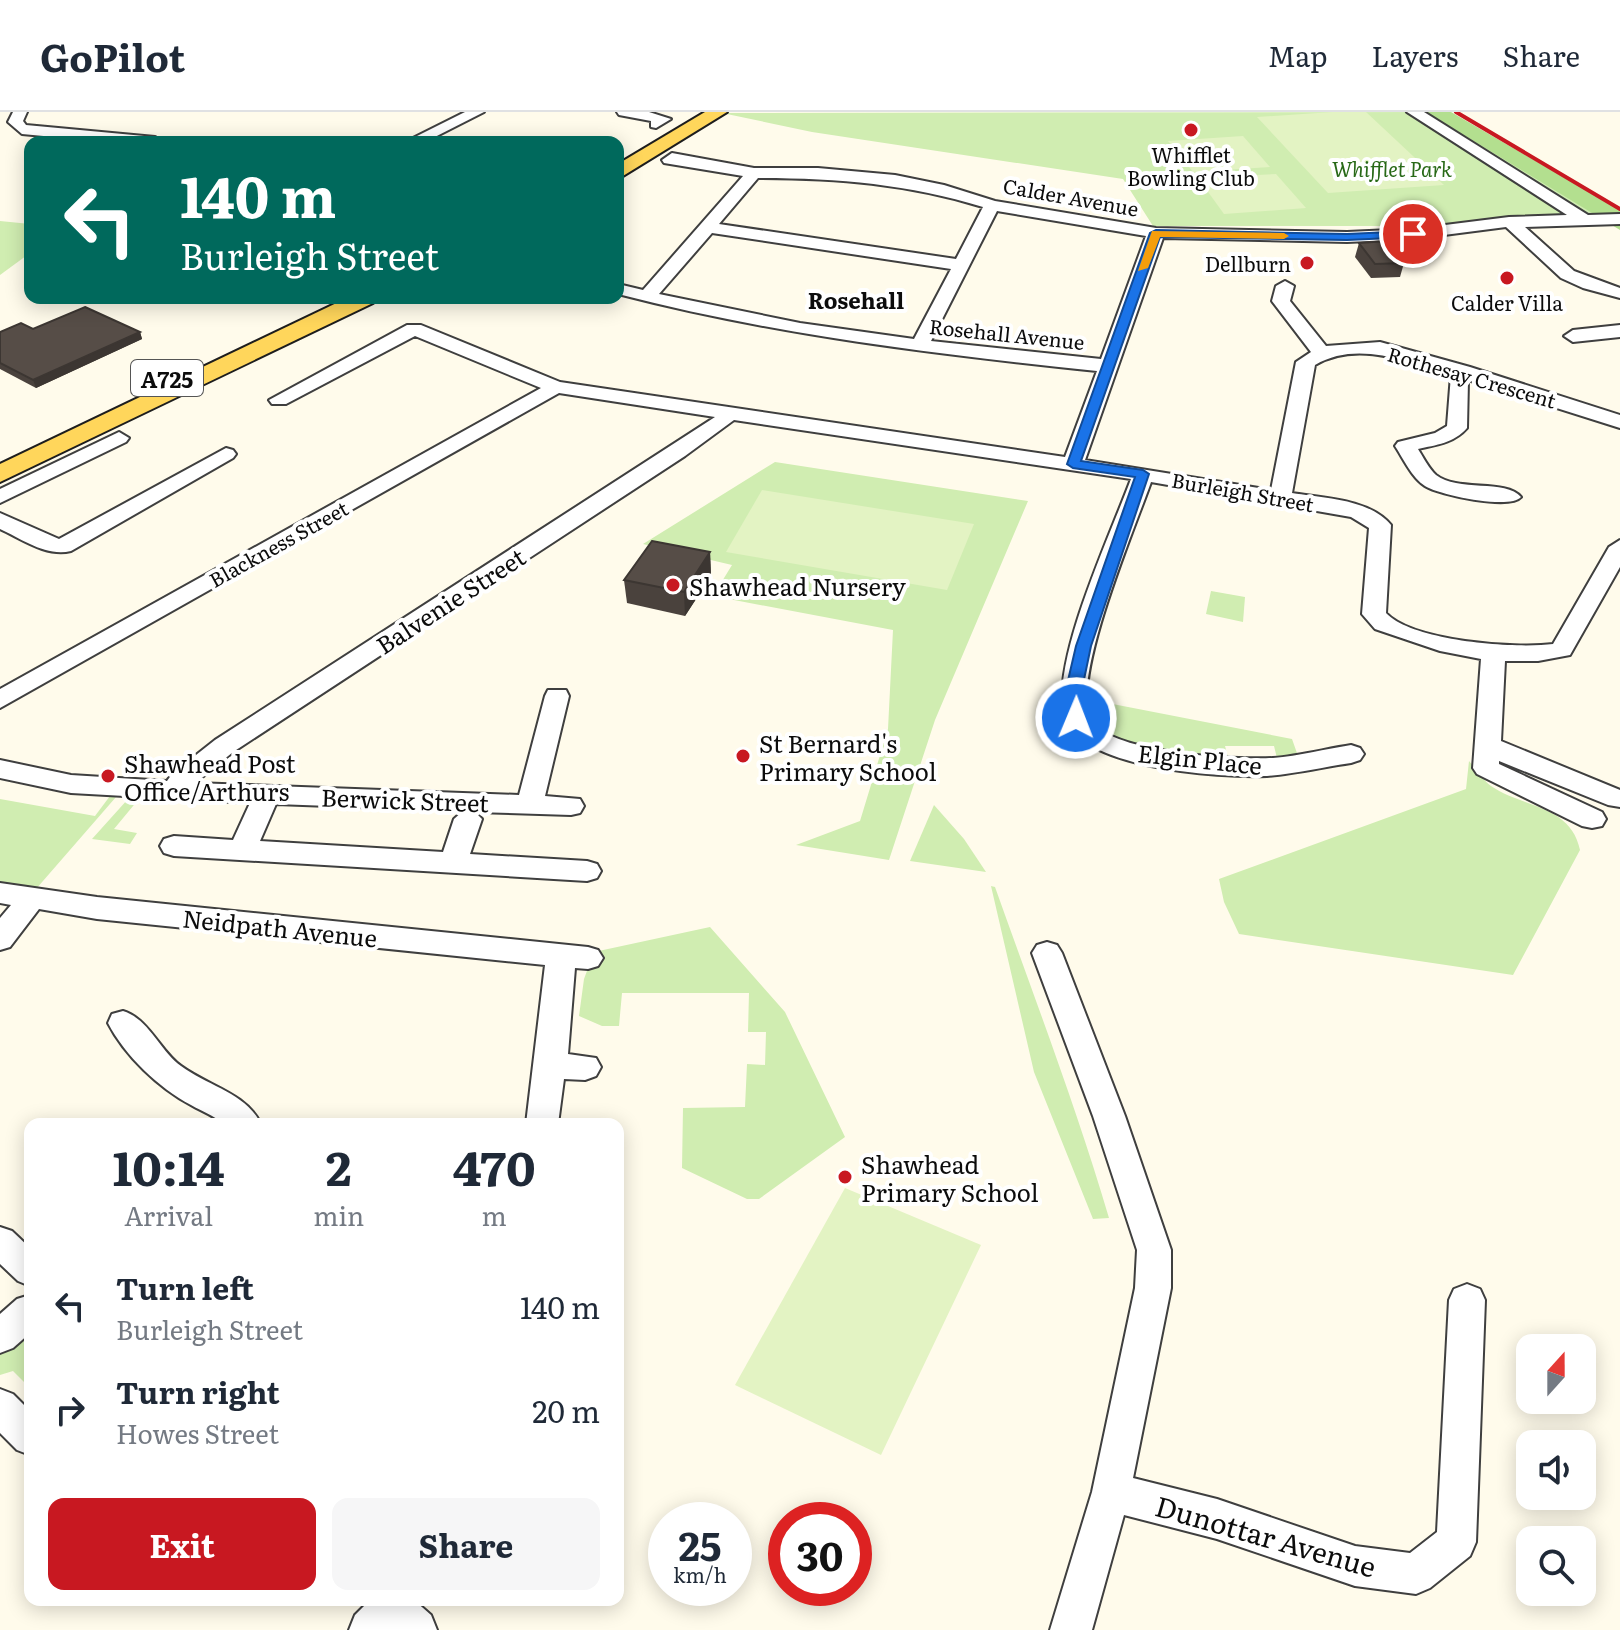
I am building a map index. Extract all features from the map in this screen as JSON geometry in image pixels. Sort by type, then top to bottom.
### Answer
[{"type":"main road","points":[[624,158],[702,112]]},
{"type":"main road","points":[[624,169],[718,112]]},
{"type":"main road","name":"A725","points":[[0,457],[321,304]]},
{"type":"main road","name":"A725","points":[[0,474],[353,304]]},
{"type":"street","points":[[20,112],[15,122],[22,129],[94,136]]},
{"type":"street","points":[[624,112],[664,119],[656,124]]},
{"type":"street","points":[[1414,112],[1582,218]]},
{"type":"street","points":[[424,136],[467,113]]},
{"type":"street","name":"Calder Avenue","points":[[677,156],[670,160],[754,173],[818,173],[882,178],[938,188],[992,205],[1156,233],[1347,237],[1413,234],[1509,222],[1619,219]]},
{"type":"street","points":[[647,297],[754,173]]},
{"type":"street","points":[[919,347],[992,205]]},
{"type":"street","points":[[1509,222],[1560,269],[1580,281],[1620,293]]},
{"type":"street","points":[[708,227],[962,265]]},
{"type":"street","points":[[1073,464],[1156,233]]},
{"type":"street","points":[[1281,496],[1306,362],[1322,353],[1296,324],[1281,301],[1285,286]]},
{"type":"street","name":"Rosehall Avenue","points":[[624,291],[735,318],[919,347],[1109,366]]},
{"type":"street","name":"Burleigh Street","points":[[279,400],[414,329],[556,387],[1143,474],[1358,512],[1380,525],[1374,614],[1383,624],[1493,656],[1561,650],[1620,547]]},
{"type":"street","points":[[1573,336],[1620,331]]},
{"type":"street","name":"Rothesay Crescent","points":[[1322,353],[1340,349],[1380,348],[1463,371],[1620,422]]},
{"type":"street","points":[[1463,371],[1458,378],[1457,428],[1442,438],[1405,446],[1429,480],[1446,488],[1510,497]]},
{"type":"street","name":"Blackness Street","points":[[0,700],[556,387]]},
{"type":"street","name":"Balvenie Street","points":[[174,791],[181,780],[224,746],[678,452],[722,421],[729,412]]},
{"type":"street","points":[[0,497],[119,438]]},
{"type":"street","points":[[0,520],[48,544],[63,546],[226,454]]},
{"type":"street","name":"Elgin Place","points":[[1143,474],[1099,599],[1077,675],[1074,689],[1076,718],[1084,732],[1104,744],[1130,752],[1262,767],[1351,754]]},
{"type":"street","points":[[1493,656],[1486,768],[1592,819]]},
{"type":"street","points":[[530,804],[557,696]]},
{"type":"street","points":[[1488,746],[1617,799]]},
{"type":"street","name":"Berwick Street","points":[[0,769],[71,784],[174,791],[571,806]]},
{"type":"street","points":[[243,848],[267,794]]},
{"type":"street","points":[[454,861],[468,819]]},
{"type":"street","points":[[174,846],[587,871]]},
{"type":"street","name":"Neidpath Avenue","points":[[0,893],[97,908],[574,957],[550,1066],[543,1118]]},
{"type":"street","points":[[0,939],[32,898]]},
{"type":"street","points":[[1047,953],[1109,1116],[1154,1250],[1153,1288],[1111,1492],[1071,1630]]},
{"type":"street","points":[[123,1023],[168,1074],[204,1097],[220,1102],[238,1118]]},
{"type":"street","points":[[550,1066],[585,1067]]},
{"type":"street","points":[[0,1242],[24,1264]]},
{"type":"street","name":"Dunottar Avenue","points":[[1111,1492],[1217,1519],[1355,1566],[1416,1574],[1456,1542],[1467,1300]]},
{"type":"street","points":[[0,1336],[24,1316]]},
{"type":"street","points":[[0,1407],[24,1431]]},
{"type":"green space","points":[[1366,112],[1444,185],[1328,193],[1257,117]]},
{"type":"green space","points":[[1426,112],[1451,112],[1615,207],[1620,211],[1620,230]]},
{"type":"green space","name":"Whifflet Park","points":[[1431,112],[1600,213],[1419,226],[1153,226],[1123,179],[812,132],[722,113]]},
{"type":"green space","points":[[1243,136],[1270,167],[1193,172],[1168,141]]},
{"type":"green space","points":[[1276,174],[1306,208],[1224,214],[1198,178]]},
{"type":"green space","points":[[0,221],[24,223],[24,257],[0,275]]},
{"type":"green space","points":[[775,462],[1028,501],[935,720],[889,860],[796,845],[860,821],[888,729],[893,630],[713,596],[732,565],[643,544]]},
{"type":"green space","points":[[762,490],[974,524],[947,590],[726,552]]},
{"type":"green space","points":[[1211,591],[1245,597],[1243,622],[1206,614]]},
{"type":"green space","points":[[1092,700],[1292,739],[1298,756],[1277,758],[1274,746],[1225,746],[1229,761],[1107,742],[1090,725]]},
{"type":"green space","points":[[1469,761],[1491,786],[1544,809],[1567,824],[1580,850],[1513,975],[1239,934],[1224,902],[1219,879],[1466,789]]},
{"type":"green space","points":[[110,796],[116,797],[36,889],[0,886],[0,799],[95,816]]},
{"type":"green space","points":[[128,799],[138,800],[114,829],[137,833],[130,844],[92,839]]},
{"type":"green space","points":[[934,805],[964,839],[986,872],[910,861]]},
{"type":"green space","points":[[991,886],[995,887],[1054,1052],[1109,1218],[1093,1219],[1034,1072]]},
{"type":"green space","points":[[710,927],[785,1012],[845,1137],[759,1199],[747,1199],[682,1168],[683,1108],[745,1107],[747,1064],[765,1065],[766,1032],[748,1032],[749,993],[622,993],[619,1026],[602,1026],[579,1016],[584,979],[594,952]]},
{"type":"green space","points":[[845,1188],[981,1245],[881,1455],[735,1385]]},
{"type":"green space","points":[[24,1326],[24,1382],[13,1371],[0,1375],[0,1342]]},
{"type":"building","points":[[1387,241],[1404,263],[1375,264],[1359,243]]},
{"type":"building","points":[[85,307],[140,332],[33,380],[0,363],[0,332],[21,323],[33,329]]},
{"type":"building","points":[[652,541],[710,552],[684,592],[624,580]]},
{"type":"railway","points":[[1456,112],[1620,209]]},
{"type":"slow traffic","points":[[1143,268],[1156,233],[1284,236]]},
{"type":"place","name":"Whifflet Bowling Club","points":[[1191,130]]},
{"type":"place","name":"Dellburn","points":[[1307,263]]},
{"type":"place","name":"Calder Villa","points":[[1507,278]]},
{"type":"place","name":"Shawhead Nursery","points":[[673,585]]},
{"type":"place","name":"St Bernard's Primary School","points":[[743,756]]},
{"type":"place","name":"Shawhead Post Office/Arthurs","points":[[108,776]]},
{"type":"place","name":"Shawhead Primary School","points":[[845,1177]]},
{"type":"district","name":"Rosehall","points":[[856,299]]},
{"type":"route","points":[[1076,718],[1074,689],[1084,646],[1143,474],[1073,464],[1156,233],[1347,237],[1413,234]]}]
